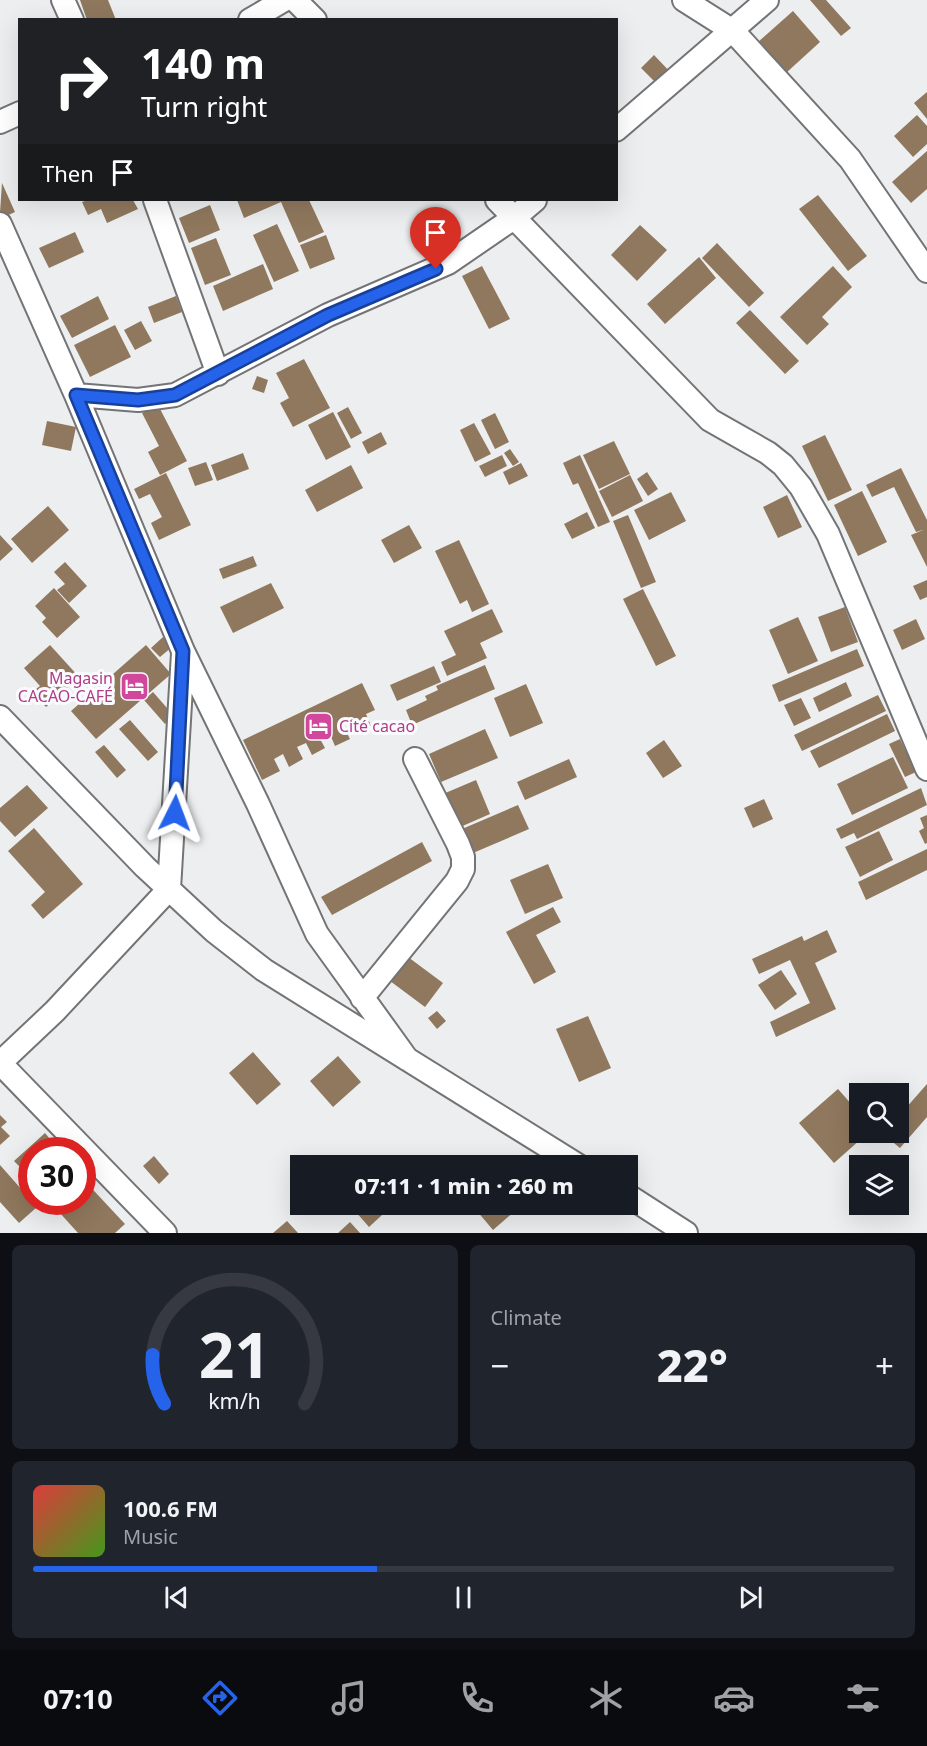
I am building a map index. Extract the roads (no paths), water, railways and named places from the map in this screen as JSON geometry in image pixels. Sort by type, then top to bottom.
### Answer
[{"type":"street","points":[[63,0],[71,18]]},
{"type":"street","points":[[253,18],[284,0]]},
{"type":"street","points":[[295,0],[313,18]]},
{"type":"street","points":[[684,0],[733,31],[850,159],[927,271]]},
{"type":"street","points":[[618,128],[767,0]]},
{"type":"street","points":[[0,122],[18,114]]},
{"type":"street","points":[[155,201],[218,374]]},
{"type":"street","points":[[498,201],[710,420],[768,453],[783,465],[801,487],[833,544],[927,769]]},
{"type":"street","points":[[76,395],[138,400],[175,395],[328,315],[448,263],[535,201]]},
{"type":"street","points":[[0,224],[76,395],[183,651],[258,804],[316,934],[407,1059]]},
{"type":"street","points":[[165,1233],[0,1063],[55,1011],[169,889],[183,651]]},
{"type":"street","points":[[0,717],[82,805],[169,889],[214,930],[264,970],[561,1155]]},
{"type":"street","points":[[362,998],[444,899],[463,869],[463,857],[458,844],[415,759]]},
{"type":"street","points":[[638,1202],[686,1233]]},
{"type":"place","name":"Magasin CACAO-CAFÉ","points":[[134,687]]},
{"type":"place","name":"Cité cacao","points":[[318,726]]}]
